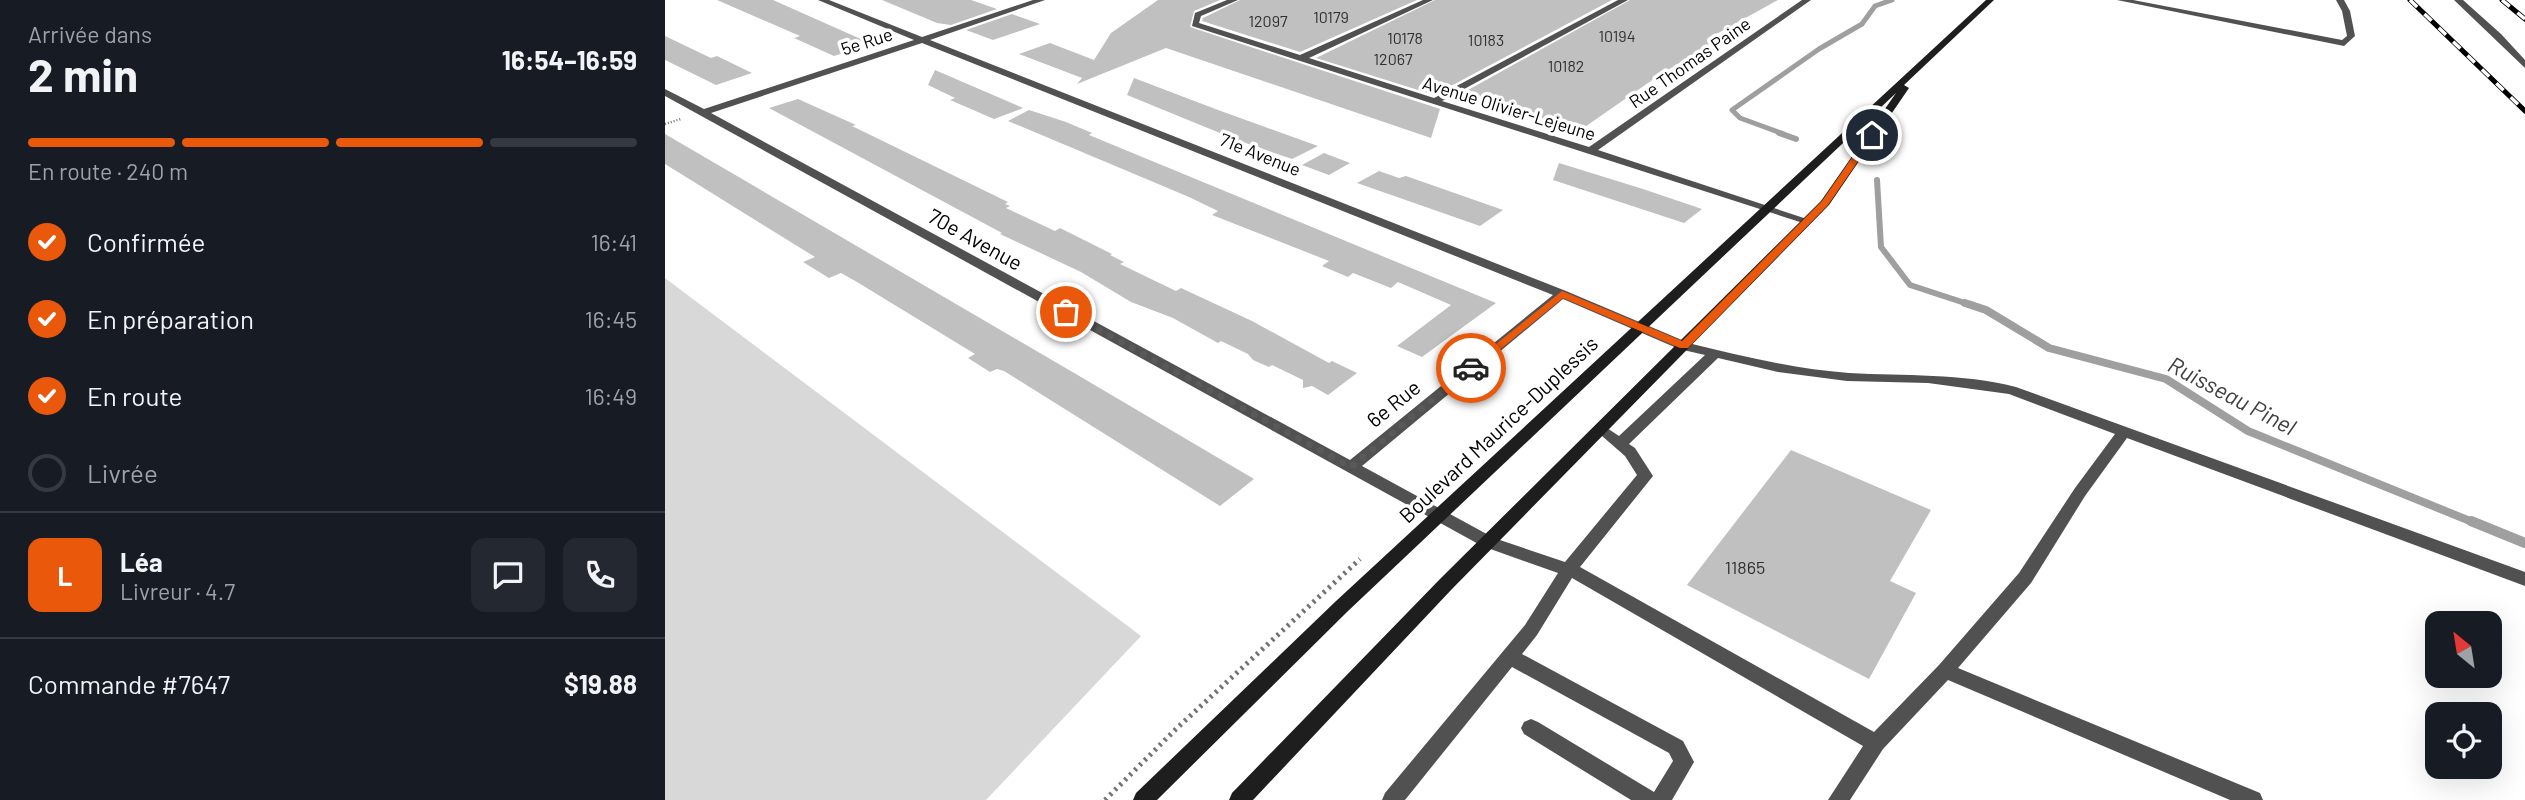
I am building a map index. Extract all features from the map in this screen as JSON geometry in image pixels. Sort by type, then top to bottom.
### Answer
[{"type":"street","name":"71e Avenue","points":[[822,0],[1562,294],[1684,346],[1778,368],[1847,377],[1928,379],[2011,390],[2525,579]]},
{"type":"street","name":"5e Rue","points":[[702,113],[1041,0]]},
{"type":"street","name":"Avenue Olivier-Lejeune","points":[[1234,0],[1198,15],[1195,24],[1807,221]]},
{"type":"street","points":[[1299,59],[1429,0]]},
{"type":"street","points":[[1433,102],[1624,0]]},
{"type":"street","name":"Rue Thomas Paine","points":[[1590,151],[1807,0]]},
{"type":"street","name":"Boulevard Maurice-Duplessis","points":[[1143,800],[1341,607],[1990,0]]},
{"type":"street","points":[[2121,0],[2344,43],[2351,36],[2346,11],[2340,0]]},
{"type":"street","points":[[2458,0],[2525,65]]},
{"type":"street","name":"Boulevard Maurice-Duplessis","points":[[1239,800],[1488,542],[1825,203],[1919,66]]},
{"type":"street","name":"70e Avenue","points":[[665,92],[1488,542],[1581,574],[1876,743]]},
{"type":"street","name":"6e Rue","points":[[1351,467],[1562,294]]},
{"type":"street","points":[[1620,444],[1714,354]]},
{"type":"street","points":[[1392,800],[1531,629],[1568,570],[1646,476],[1630,452],[1601,429]]},
{"type":"street","points":[[1837,800],[1876,743],[1945,671],[2025,578],[2080,492],[2124,432]]},
{"type":"street","points":[[1509,656],[1676,747],[1684,762],[1661,800]]},
{"type":"street","points":[[1945,671],[2253,800]]},
{"type":"street","points":[[1531,728],[1649,800]]},
{"type":"shaded area","points":[[665,278],[1141,636],[986,800],[665,800]]},
{"type":"building","points":[[717,0],[773,0],[872,44],[834,56],[794,38],[800,36]]},
{"type":"building","points":[[882,0],[971,0],[997,9],[951,25],[937,23]]},
{"type":"building","points":[[1158,0],[1220,0],[1194,11],[1190,27],[1440,109],[1431,138],[1166,48],[1077,84],[1082,78],[1019,54],[1050,43],[1094,60],[1111,33]]},
{"type":"building","points":[[1240,0],[1417,0],[1300,52],[1202,21],[1203,18]]},
{"type":"building","points":[[1435,0],[1612,0],[1434,95],[1316,58]]},
{"type":"building","points":[[1630,0],[1778,0],[1711,37],[1718,39],[1658,76],[1582,129],[1459,95]]},
{"type":"building","points":[[1012,14],[1040,24],[993,40],[966,30]]},
{"type":"building","points":[[665,36],[711,58],[717,56],[752,73],[716,85],[665,60]]},
{"type":"building","points":[[935,70],[1023,108],[994,119],[950,100],[955,98],[928,85]]},
{"type":"building","points":[[1134,78],[1318,146],[1292,159],[1237,140],[1127,95]]},
{"type":"building","points":[[798,99],[856,125],[852,126],[1008,202],[1005,204],[1010,206],[1006,208],[1055,231],[1060,228],[1112,254],[1110,255],[1124,262],[1120,264],[1176,291],[1181,288],[1252,321],[1329,363],[1332,361],[1357,373],[1328,395],[1312,386],[1303,388],[1303,380],[1272,365],[1269,367],[1253,360],[1248,354],[1221,341],[1218,343],[1173,318],[1131,302],[1081,272],[1000,234],[1002,233],[769,108]]},
{"type":"building","points":[[1029,110],[1066,122],[1092,133],[1089,135],[1496,303],[1422,357],[1397,346],[1451,305],[1398,282],[1391,288],[1353,273],[1348,277],[1322,266],[1329,261],[1212,215],[1218,211],[1008,121]]},
{"type":"building","points":[[665,134],[1254,479],[1220,506],[1004,371],[997,369],[990,372],[968,358],[975,354],[857,282],[841,273],[829,278],[803,262],[815,257],[665,164]]},
{"type":"building","points":[[1324,153],[1350,163],[1329,175],[1302,165]]},
{"type":"building","points":[[1559,163],[1702,209],[1684,223],[1553,180]]},
{"type":"building","points":[[1379,171],[1399,178],[1406,176],[1503,210],[1480,226],[1357,183]]},
{"type":"building","points":[[1791,450],[1931,510],[1890,581],[1916,593],[1869,679],[1687,585]]},
{"type":"waterway","name":"Ruisseau Pinel","points":[[1784,134],[1740,118],[1732,110],[1819,49],[1862,24],[1875,6],[1892,0]]},
{"type":"waterway","name":"Ruisseau Pinel","points":[[1779,133],[1796,139]]},
{"type":"waterway","name":"Ruisseau Pinel","points":[[1877,180],[1881,247],[1910,285],[1971,305]]},
{"type":"waterway","name":"Ruisseau Pinel","points":[[1965,303],[1971,305]]},
{"type":"waterway","name":"Ruisseau Pinel","points":[[1971,305],[1986,310],[2049,348],[2166,379],[2248,431],[2475,523]]},
{"type":"waterway","name":"Ruisseau Pinel","points":[[2471,521],[2525,543]]},
{"type":"railway","points":[[2410,0],[2525,111]]},
{"type":"railway","points":[[2502,0],[2525,19]]},
{"type":"way so far","points":[[1066,312],[1351,467],[1471,368]]},
{"type":"route","points":[[1471,368],[1562,294],[1684,346],[1825,203],[1872,135]]}]
